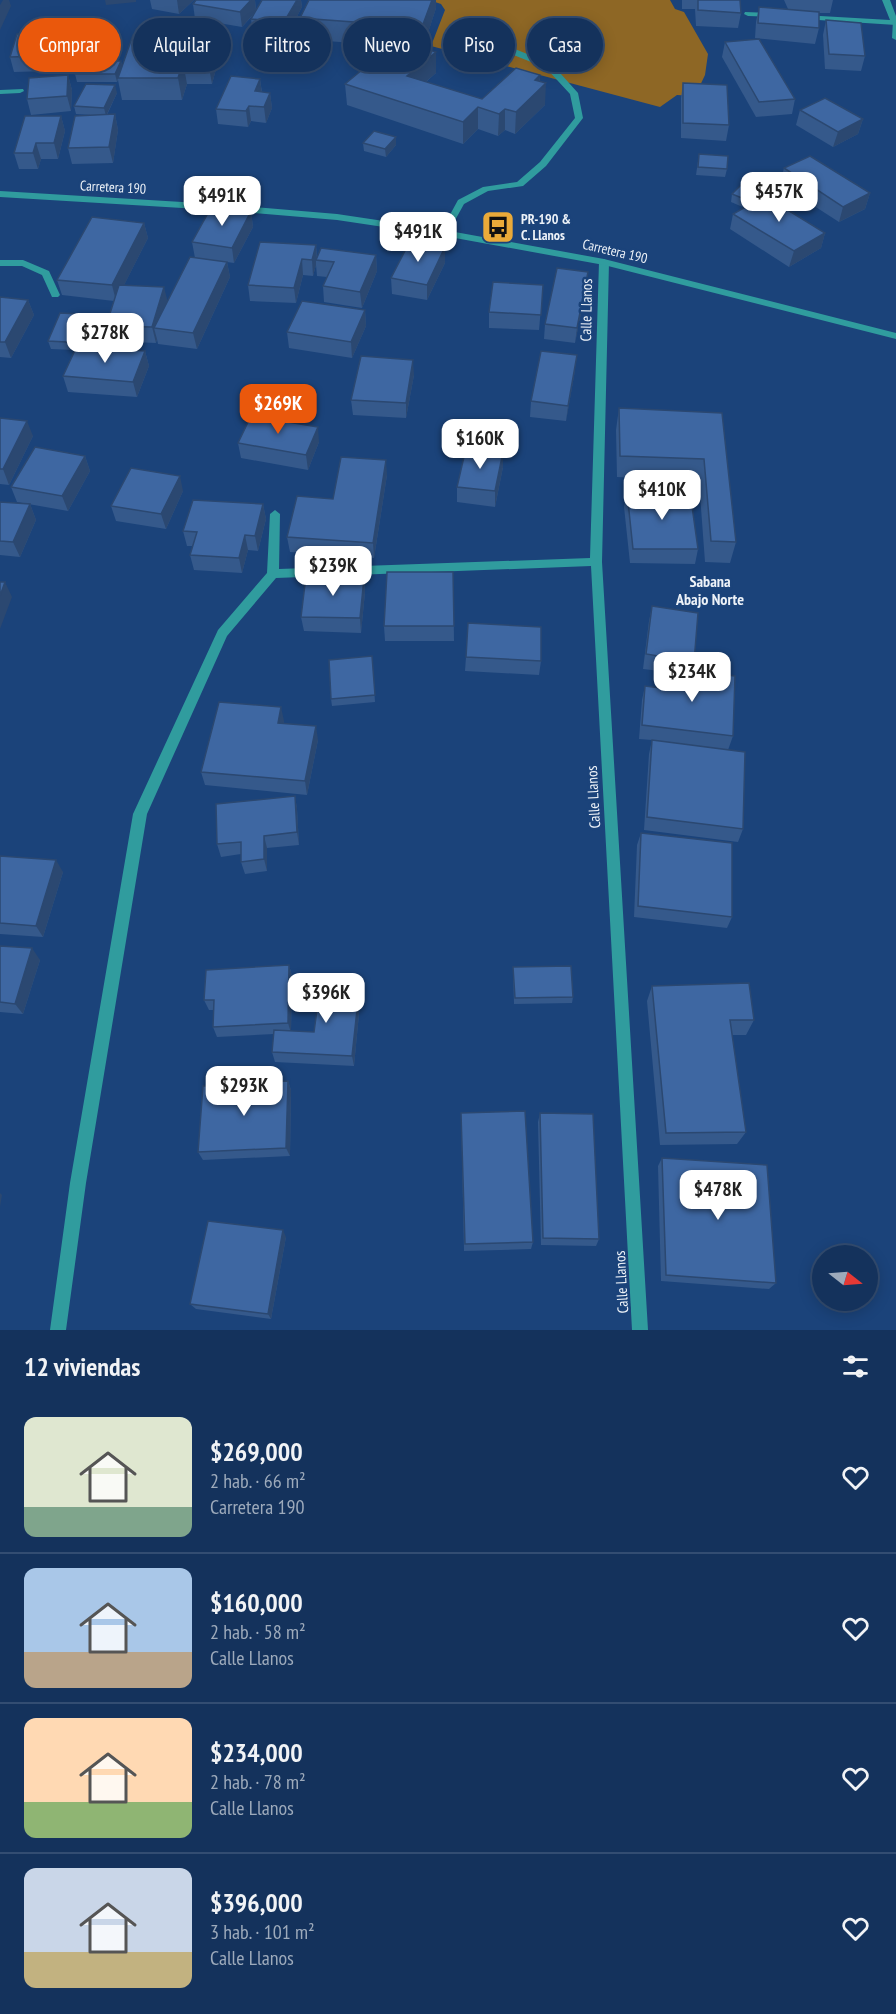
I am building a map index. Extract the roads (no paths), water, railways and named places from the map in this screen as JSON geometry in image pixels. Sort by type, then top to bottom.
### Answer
[{"type":"street","points":[[886,0],[896,23],[896,38]]},
{"type":"street","points":[[748,14],[782,16]]},
{"type":"street","points":[[794,16],[896,23]]},
{"type":"street","points":[[444,233],[461,202],[486,189],[520,184],[543,164],[579,118],[574,93],[549,66],[515,52]]},
{"type":"street","points":[[0,92],[20,91]]},
{"type":"street","name":"Carretera 190","points":[[0,194],[232,208],[337,217],[444,233],[604,262],[896,336]]},
{"type":"street","name":"Calle Llanos","points":[[604,262],[596,562],[640,1330]]},
{"type":"street","points":[[0,263],[24,263],[45,273],[55,295]]},
{"type":"street","points":[[57,1330],[78,1183],[140,814],[222,633],[273,574],[275,514]]},
{"type":"street","points":[[273,574],[596,562]]},
{"type":"place","name":"PR-190 & C. Llanos","points":[[498,227]]},
{"type":"district","name":"Sabana Abajo Norte","points":[[710,590]]}]
